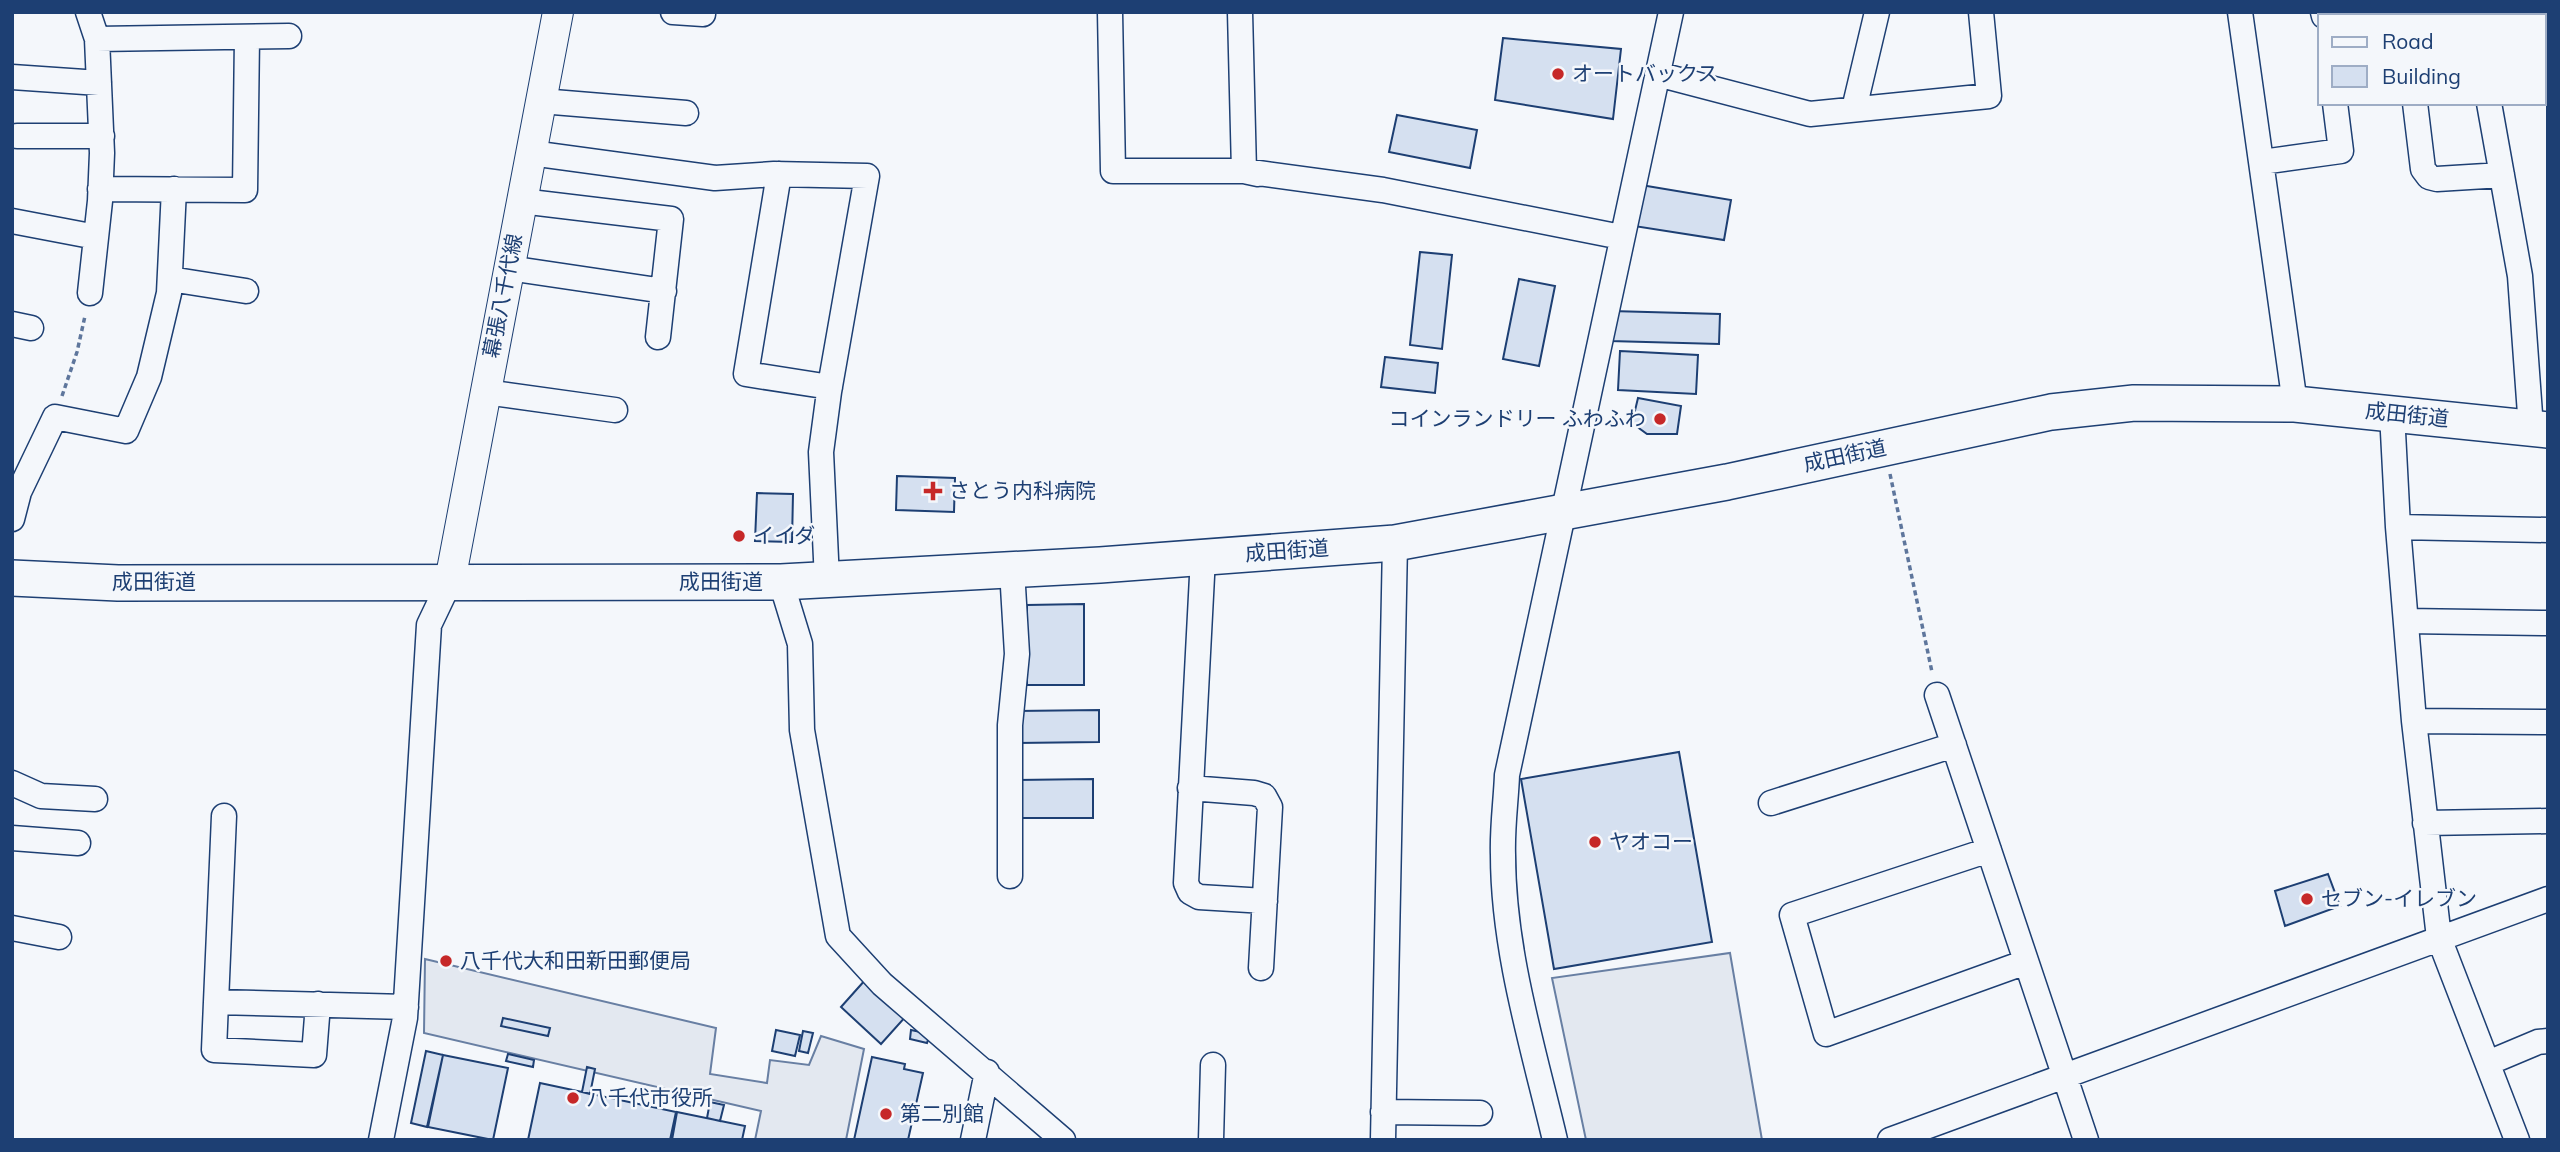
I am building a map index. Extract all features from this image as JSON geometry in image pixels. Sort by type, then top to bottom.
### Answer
[{"type":"highway","name":"成田街道","points":[[12,578],[118,583],[781,582],[1012,570],[1395,543],[1727,482],[2001,422],[2095,407],[2171,403],[2295,404],[2539,429]]},
{"type":"main road","name":"幕張八千代線","points":[[450,581],[558,12]]},
{"type":"street","points":[[88,12],[97,39],[102,136],[90,293]]},
{"type":"street","points":[[673,12],[703,15]]},
{"type":"street","points":[[1110,12],[1113,171],[1244,171],[1384,190],[1621,237]]},
{"type":"street","points":[[1240,12],[1244,171]]},
{"type":"street","points":[[1555,1140],[1519,990],[1507,912],[1503,855],[1507,775],[1671,12]]},
{"type":"street","points":[[1854,110],[1877,12]]},
{"type":"street","points":[[1657,74],[1810,114],[1989,96],[1981,12]]},
{"type":"street","points":[[2240,12],[2295,404]]},
{"type":"street","points":[[97,39],[289,36]]},
{"type":"street","points":[[100,189],[245,190],[247,37]]},
{"type":"street","points":[[12,76],[99,83]]},
{"type":"street","points":[[541,100],[686,113]]},
{"type":"street","points":[[2262,162],[2342,151],[2335,105]]},
{"type":"street","points":[[2415,105],[2423,169],[2429,177],[2437,179],[2502,174]]},
{"type":"street","points":[[2489,105],[2520,276],[2539,429]]},
{"type":"street","points":[[17,136],[102,136]]},
{"type":"street","points":[[531,153],[715,178],[779,174],[867,176],[821,452],[827,580]]},
{"type":"street","points":[[779,174],[746,373],[830,387]]},
{"type":"street","points":[[12,519],[19,492],[55,418],[126,432],[149,377],[169,293],[174,189]]},
{"type":"street","points":[[521,201],[671,219],[659,337]]},
{"type":"street","points":[[12,221],[96,237]]},
{"type":"street","points":[[509,268],[664,291]]},
{"type":"street","points":[[170,279],[246,291]]},
{"type":"street","points":[[485,392],[615,410]]},
{"type":"street","points":[[2392,413],[2398,527],[2414,721],[2439,937],[2517,1140]]},
{"type":"street","points":[[2398,527],[2548,530]]},
{"type":"street","points":[[1383,1140],[1395,543]]},
{"type":"street","points":[[1203,557],[1186,883],[1190,892],[1199,897],[1265,901]]},
{"type":"street","points":[[1010,876],[1010,725],[1017,654],[1012,570]]},
{"type":"street","points":[[381,1140],[406,1007],[429,625],[450,581]]},
{"type":"street","points":[[781,582],[800,644],[804,742],[838,936],[882,984],[1063,1140]]},
{"type":"street","points":[[2406,621],[2548,623]]},
{"type":"street","points":[[1937,695],[2086,1140]]},
{"type":"street","points":[[2414,721],[2548,722]]},
{"type":"street","points":[[1771,803],[1954,745]]},
{"type":"street","points":[[12,783],[41,796],[95,799]]},
{"type":"street","points":[[1190,788],[1254,793],[1264,796],[1270,807],[1261,968]]},
{"type":"street","points":[[224,816],[214,1050],[314,1055],[318,1004]]},
{"type":"street","points":[[2425,823],[2548,821]]},
{"type":"street","points":[[12,838],[78,842]]},
{"type":"street","points":[[1989,850],[1792,915],[1826,1034],[2026,962]]},
{"type":"street","points":[[1890,1140],[2548,899]]},
{"type":"street","points":[[12,928],[59,937]]},
{"type":"street","points":[[216,1002],[406,1007]]},
{"type":"street","points":[[2488,1063],[2538,1042],[2548,1041]]},
{"type":"street","points":[[1211,1140],[1213,1065]]},
{"type":"street","points":[[973,1140],[987,1072]]},
{"type":"street","points":[[1383,1112],[1480,1113]]},
{"type":"path","points":[[55,418],[77,352],[90,293]]},
{"type":"path","points":[[1884,448],[1937,695]]},
{"type":"shaded area","points":[[1730,953],[1762,1140],[1586,1140],[1552,978]]},
{"type":"shaded area","points":[[425,959],[716,1028],[710,1074],[767,1083],[770,1060],[809,1065],[821,1036],[864,1049],[846,1140],[755,1140],[761,1111],[424,1033]]},
{"type":"building","name":"オートバックス","points":[[1503,38],[1621,49],[1613,119],[1495,100]]},
{"type":"building","points":[[1397,115],[1477,130],[1470,168],[1389,152]]},
{"type":"building","points":[[1641,185],[1731,200],[1724,240],[1634,226]]},
{"type":"building","points":[[1420,252],[1452,255],[1442,349],[1410,345]]},
{"type":"building","points":[[1519,279],[1555,286],[1539,366],[1503,359]]},
{"type":"building","points":[[1611,311],[1720,314],[1719,344],[1610,341]]},
{"type":"building","points":[[1620,351],[1698,355],[1696,394],[1618,390]]},
{"type":"building","points":[[1385,357],[1438,363],[1435,393],[1381,387]]},
{"type":"building","points":[[1638,398],[1681,406],[1677,434],[1647,434],[1632,423]]},
{"type":"building","points":[[897,476],[955,478],[954,512],[896,510]]},
{"type":"building","points":[[757,493],[793,494],[792,542],[755,541]]},
{"type":"building","points":[[1084,604],[1084,685],[1027,685],[1027,605]]},
{"type":"building","points":[[1099,710],[1099,742],[1016,743],[1016,711]]},
{"type":"building","points":[[1679,752],[1712,942],[1554,969],[1521,779]]},
{"type":"building","points":[[1093,779],[1093,818],[1016,818],[1016,780]]},
{"type":"building","name":"セブン-イレブン","points":[[2328,874],[2340,906],[2285,926],[2275,891]]},
{"type":"building","points":[[866,979],[907,1015],[881,1044],[841,1007]]},
{"type":"building","points":[[503,1018],[550,1028],[548,1036],[501,1026]]},
{"type":"building","points":[[776,1030],[800,1035],[795,1056],[772,1051]]},
{"type":"building","points":[[911,1030],[930,1034],[927,1043],[910,1039]]},
{"type":"building","points":[[803,1031],[813,1033],[808,1053],[799,1051]]},
{"type":"building","points":[[426,1051],[443,1055],[427,1127],[411,1123]]},
{"type":"building","points":[[508,1054],[534,1060],[533,1067],[506,1061]]},
{"type":"building","points":[[443,1055],[508,1068],[493,1140],[428,1127]]},
{"type":"building","points":[[872,1057],[905,1064],[904,1069],[923,1073],[908,1140],[854,1140]]},
{"type":"building","points":[[587,1067],[595,1069],[590,1094],[582,1092]]},
{"type":"building","name":"八千代市役所","points":[[540,1083],[676,1112],[670,1140],[528,1140]]},
{"type":"building","points":[[710,1102],[724,1105],[720,1121],[707,1118]]},
{"type":"building","points":[[677,1112],[745,1126],[742,1140],[672,1140]]},
{"type":"place","name":"オートバックス","points":[[1558,74]]},
{"type":"place","name":"コインランドリー ふわふわ","points":[[1660,419]]},
{"type":"place","name":"さとう内科病院","points":[[933,491]]},
{"type":"place","name":"イイダ","points":[[739,536]]},
{"type":"place","name":"ヤオコー","points":[[1595,842]]},
{"type":"place","name":"セブン-イレブン","points":[[2307,899]]},
{"type":"place","name":"八千代大和田新田郵便局","points":[[446,961]]},
{"type":"place","name":"八千代市役所","points":[[573,1098]]},
{"type":"place","name":"第二別館","points":[[886,1114]]}]
